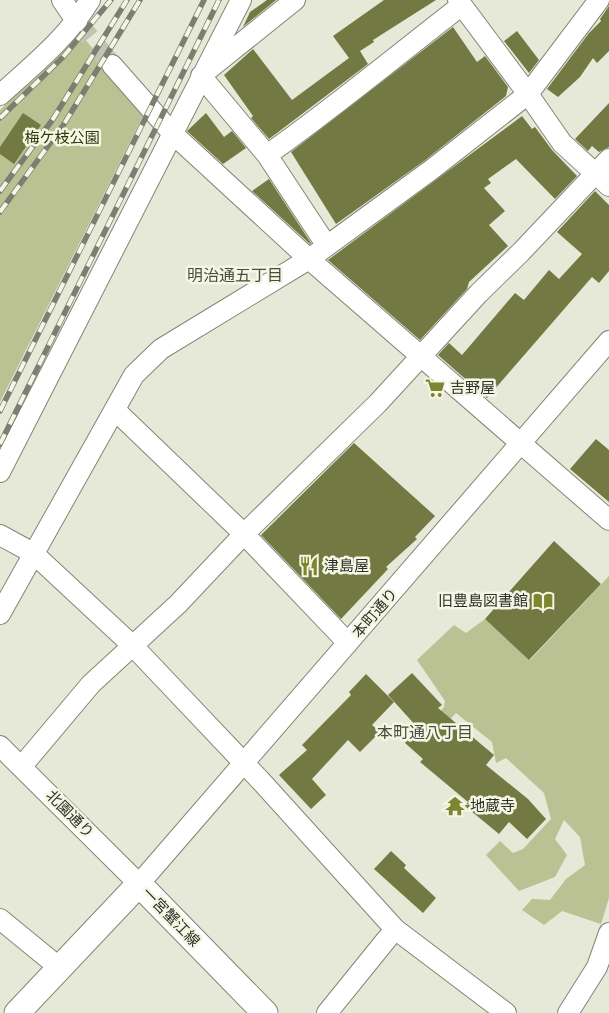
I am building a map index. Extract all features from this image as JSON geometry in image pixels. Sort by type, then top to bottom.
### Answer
[{"type":"main road","name":"一宮蟹江線","points":[[17,1013],[61,969],[139,884],[265,1013]]},
{"type":"street","points":[[62,0],[77,22]]},
{"type":"street","points":[[0,95],[77,22],[90,0]]},
{"type":"street","points":[[0,472],[241,0]]},
{"type":"street","points":[[202,75],[296,0]]},
{"type":"street","points":[[0,614],[134,375],[161,349],[309,259],[431,170],[528,94],[599,0]]},
{"type":"street","points":[[267,155],[317,120],[460,3],[562,143],[602,180]]},
{"type":"street","points":[[112,66],[172,133],[309,259],[609,520]]},
{"type":"street","points":[[202,75],[267,155],[327,246]]},
{"type":"street","points":[[22,766],[91,684],[178,604],[244,534],[378,403],[421,356],[602,180],[609,159]]},
{"type":"street","name":"本町通り","points":[[139,884],[245,764],[609,341]]},
{"type":"street","points":[[115,410],[244,534],[348,643]]},
{"type":"street","points":[[0,535],[33,553],[133,646],[245,764],[395,929],[506,1013]]},
{"type":"street","name":"北園通り","points":[[0,746],[139,884]]},
{"type":"street","points":[[0,919],[61,969]]},
{"type":"street","points":[[327,1013],[395,929]]},
{"type":"street","points":[[568,1013],[598,967],[609,933]]},
{"type":"street","points":[[575,1013],[609,972]]},
{"type":"green space","name":"梅ケ枝公園","points":[[79,32],[145,112],[0,402],[0,110]]},
{"type":"green space","points":[[609,576],[609,898],[601,924],[562,911],[544,925],[522,910],[532,899],[550,900],[566,879],[585,865],[580,837],[564,820],[555,839],[567,855],[555,877],[519,891],[486,855],[500,841],[513,853],[523,849],[551,819],[544,793],[506,758],[496,763],[492,742],[456,713],[435,735],[428,726],[444,707],[445,701],[417,660],[454,625],[466,633],[485,619],[530,660]]},
{"type":"building","points":[[267,0],[276,0],[243,27],[250,12]]},
{"type":"building","points":[[384,0],[436,0],[373,40],[374,42],[360,51],[368,64],[269,139],[251,118],[253,116],[224,75],[253,49],[292,100],[349,58],[333,36]]},
{"type":"building","points":[[609,6],[609,51],[597,63],[593,58],[580,77],[558,97],[547,89],[589,33],[601,21],[600,19]]},
{"type":"building","points":[[453,27],[477,62],[485,56],[508,87],[506,96],[424,161],[336,224],[291,152]]},
{"type":"building","points":[[517,31],[539,60],[529,73],[504,41]]},
{"type":"building","points":[[609,103],[609,147],[599,152],[592,146],[588,151],[575,139]]},
{"type":"building","points":[[23,113],[41,125],[14,164],[0,154],[0,147]]},
{"type":"building","points":[[206,113],[224,137],[232,131],[246,148],[223,164],[187,131]]},
{"type":"building","points":[[522,116],[532,129],[535,127],[552,150],[577,176],[555,199],[516,159],[488,179],[491,183],[484,188],[505,211],[489,225],[508,246],[469,282],[467,289],[420,340],[328,260]]},
{"type":"building","points":[[269,179],[311,243],[310,244],[252,191]]},
{"type":"building","points":[[595,191],[609,205],[609,271],[599,283],[592,277],[487,398],[438,355],[449,343],[462,355],[515,293],[524,300],[549,270],[559,279],[582,254],[557,232]]},
{"type":"building","points":[[596,439],[609,450],[609,502],[570,469]]},
{"type":"building","points":[[354,443],[435,516],[415,537],[417,539],[386,567],[388,569],[341,619],[261,535]]},
{"type":"building","name":"旧豊島図書館","points":[[554,541],[601,584],[529,660],[485,619]]},
{"type":"building","points":[[412,673],[442,705],[438,708],[494,755],[486,765],[528,799],[546,819],[527,839],[509,822],[499,834],[465,806],[468,802],[420,762],[423,759],[405,743],[418,728],[388,695]]},
{"type":"building","points":[[366,674],[394,702],[372,725],[380,732],[360,752],[348,740],[312,779],[326,795],[311,809],[279,775],[307,750],[302,745],[351,695],[349,692]]},
{"type":"building","points":[[391,851],[406,865],[404,868],[436,898],[423,913],[374,869]]},
{"type":"tunnel","points":[[77,22],[112,65]]},
{"type":"railway","points":[[0,118],[63,57],[111,0]]},
{"type":"railway","points":[[0,191],[53,119],[127,0]]},
{"type":"railway","points":[[0,212],[64,124],[140,0]]},
{"type":"railway","points":[[0,411],[204,0]]},
{"type":"railway","points":[[0,444],[219,0]]},
{"type":"place","name":"吉野屋","points":[[435,388]]},
{"type":"place","name":"津島屋","points":[[309,566]]},
{"type":"place","name":"旧豊島図書館","points":[[543,601]]},
{"type":"place","name":"地蔵寺","points":[[455,806]]},
{"type":"district","name":"明治通五丁目","points":[[235,275]]},
{"type":"district","name":"本町通八丁目","points":[[425,732]]}]
